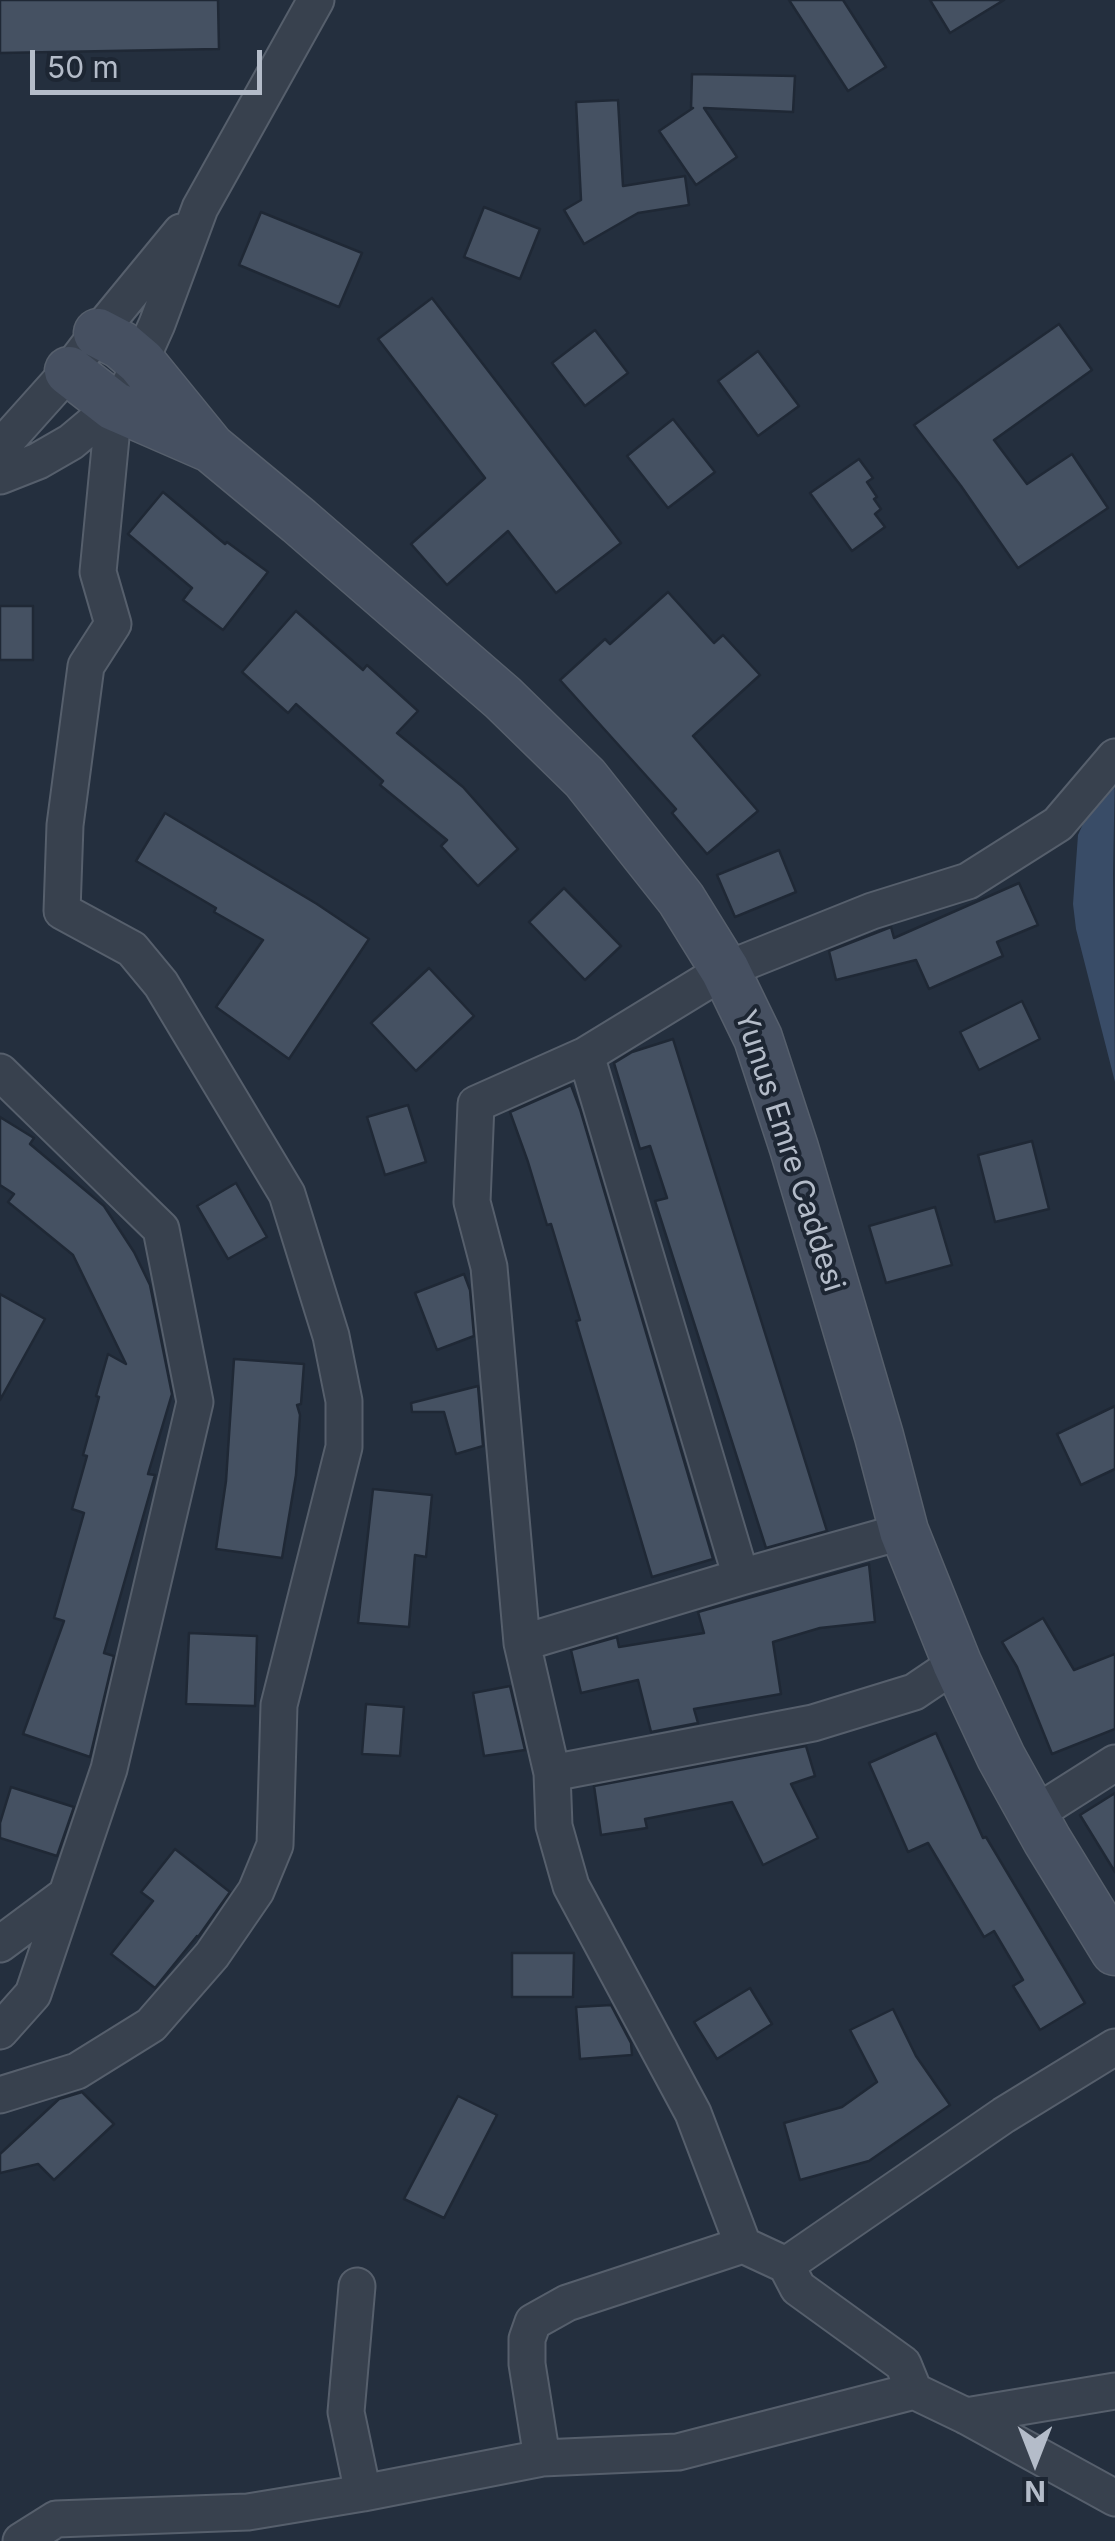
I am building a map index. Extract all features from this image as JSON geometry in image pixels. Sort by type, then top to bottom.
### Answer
[{"type":"street","points":[[0,476],[71,442],[114,406],[130,384],[200,208],[316,0]]},
{"type":"street","points":[[0,448],[69,372],[200,208]]},
{"type":"street","name":"Yunus Emre Caddesi","points":[[98,333],[141,362],[211,448],[503,698],[584,778],[681,899],[725,970],[758,1038],[794,1148],[904,1531],[957,1663],[1001,1758],[1115,1951]]},
{"type":"street","name":"Yunus Emre Caddesi","points":[[69,372],[114,406],[211,448]]},
{"type":"street","points":[[0,2094],[77,2071],[151,2025],[212,1955],[256,1890],[275,1845],[279,1704],[344,1447],[344,1401],[332,1336],[287,1194],[162,984],[132,948],[62,911],[65,825],[86,666],[113,624],[98,572],[114,406]]},
{"type":"street","points":[[743,2245],[693,2112],[571,1886],[554,1826],[552,1774],[522,1644],[489,1267],[472,1202],[476,1104],[586,1056],[725,970],[872,911],[968,881],[1058,824],[1115,756]]},
{"type":"street","points":[[586,1056],[741,1576]]},
{"type":"street","points":[[0,1072],[161,1229],[195,1402],[108,1769],[33,1994],[0,2031]]},
{"type":"street","points":[[522,1644],[741,1576],[904,1531]]},
{"type":"street","points":[[552,1774],[813,1723],[914,1692],[957,1663]]},
{"type":"street","points":[[1033,1815],[1115,1763]]},
{"type":"street","points":[[0,1944],[66,1895]]},
{"type":"street","points":[[786,2265],[1004,2115],[1115,2047]]},
{"type":"street","points":[[542,2458],[527,2364],[527,2339],[533,2322],[567,2303],[743,2245],[786,2265],[798,2288],[903,2364],[914,2391]]},
{"type":"street","points":[[357,2286],[346,2412],[363,2494]]},
{"type":"street","points":[[21,2541],[56,2518],[248,2512],[363,2494],[542,2458],[678,2452],[914,2391],[1115,2498]]},
{"type":"street","points":[[966,2416],[1115,2391]]},
{"type":"water","points":[[1115,768],[1115,1082],[1073,904],[1078,835]]},
{"type":"building","points":[[0,0],[218,0],[219,49],[0,53]]},
{"type":"building","points":[[789,0],[843,0],[886,67],[848,91]]},
{"type":"building","points":[[930,0],[1004,0],[950,33]]},
{"type":"building","points":[[692,74],[795,76],[793,112],[704,108],[737,157],[696,185],[659,131],[693,108]]},
{"type":"building","points":[[618,100],[623,186],[685,176],[689,205],[638,213],[584,244],[564,210],[581,200],[576,102]]},
{"type":"building","points":[[484,207],[540,229],[520,279],[464,257]]},
{"type":"building","points":[[261,212],[362,253],[339,307],[239,265]]},
{"type":"building","points":[[432,298],[621,543],[556,593],[508,531],[447,585],[411,544],[485,478],[378,339]]},
{"type":"building","points":[[1059,324],[1092,370],[994,440],[1027,484],[1072,454],[1108,508],[1018,568],[914,425]]},
{"type":"building","points":[[595,330],[628,373],[585,406],[552,363]]},
{"type":"building","points":[[758,351],[799,406],[758,436],[718,381]]},
{"type":"building","points":[[673,419],[715,472],[668,508],[627,456]]},
{"type":"building","points":[[859,459],[873,478],[867,482],[881,509],[875,514],[885,527],[852,551],[810,493]]},
{"type":"building","points":[[163,492],[225,544],[268,572],[223,630],[183,600],[192,588],[128,534]]},
{"type":"building","points":[[668,592],[714,643],[723,635],[760,675],[693,736],[758,811],[707,854],[672,813],[676,809],[560,680],[605,639],[610,644]]},
{"type":"building","points":[[0,606],[33,606],[33,660],[0,660]]},
{"type":"building","points":[[296,611],[363,670],[367,665],[418,711],[397,733],[463,787],[518,849],[478,886],[441,846],[447,840],[380,785],[383,781],[296,704],[288,713],[242,672]]},
{"type":"building","points":[[165,813],[369,939],[289,1059],[216,1007],[263,940],[136,861]]},
{"type":"building","points":[[779,850],[796,892],[735,917],[717,875]]},
{"type":"building","points":[[1019,883],[1038,925],[997,942],[1003,956],[929,989],[916,960],[836,980],[829,951],[891,927],[894,938]]},
{"type":"building","points":[[564,888],[621,946],[585,980],[529,922]]},
{"type":"building","points":[[429,968],[474,1016],[416,1071],[371,1023]]},
{"type":"building","points":[[1022,1001],[1040,1039],[979,1070],[960,1032]]},
{"type":"building","points":[[673,1039],[827,1531],[766,1548],[655,1201],[667,1198],[650,1146],[640,1149],[614,1063],[632,1052]]},
{"type":"building","points":[[571,1085],[713,1559],[652,1577],[551,1224],[547,1225],[510,1112]]},
{"type":"building","points":[[408,1105],[426,1162],[385,1175],[367,1117]]},
{"type":"building","points":[[0,1117],[34,1138],[30,1144],[104,1206],[134,1252],[150,1285],[172,1394],[148,1474],[155,1475],[104,1653],[114,1656],[90,1757],[23,1734],[64,1621],[54,1618],[84,1513],[72,1509],[108,1354],[126,1364],[73,1255],[8,1202],[14,1194],[0,1185]]},
{"type":"building","points":[[1032,1141],[1049,1209],[995,1222],[978,1155]]},
{"type":"building","points":[[236,1183],[267,1237],[228,1259],[197,1206]]},
{"type":"building","points":[[935,1207],[952,1265],[886,1283],[869,1226]]},
{"type":"building","points":[[464,1274],[470,1290],[474,1336],[437,1350],[415,1293]]},
{"type":"building","points":[[0,1294],[45,1319],[0,1400]]},
{"type":"building","points":[[234,1359],[304,1364],[301,1404],[297,1405],[300,1415],[296,1475],[282,1558],[216,1549],[226,1481]]},
{"type":"building","points":[[478,1386],[483,1446],[456,1454],[444,1412],[412,1412],[411,1403]]},
{"type":"building","points":[[1115,1406],[1115,1469],[1081,1485],[1057,1434]]},
{"type":"building","points":[[373,1489],[432,1495],[426,1557],[415,1555],[409,1627],[358,1623]]},
{"type":"building","points":[[869,1564],[875,1622],[820,1628],[773,1642],[781,1694],[694,1709],[698,1723],[651,1732],[638,1680],[581,1693],[571,1650],[617,1637],[619,1647],[704,1633],[698,1612]]},
{"type":"building","points":[[1043,1618],[1074,1670],[1115,1654],[1115,1729],[1052,1754],[1017,1667],[1002,1642]]},
{"type":"building","points":[[189,1633],[257,1636],[255,1706],[186,1704]]},
{"type":"building","points":[[510,1686],[525,1750],[484,1756],[473,1693]]},
{"type":"building","points":[[366,1704],[404,1707],[400,1756],[362,1754]]},
{"type":"building","points":[[936,1733],[983,1838],[986,1837],[1085,2003],[1040,2030],[1013,1986],[1023,1980],[994,1931],[984,1937],[928,1843],[908,1852],[869,1763]]},
{"type":"building","points":[[806,1746],[815,1776],[791,1784],[818,1838],[763,1865],[732,1802],[645,1819],[647,1828],[601,1835],[594,1786]]},
{"type":"building","points":[[11,1787],[74,1807],[57,1856],[0,1838],[0,1823]]},
{"type":"building","points":[[1115,1793],[1115,1872],[1080,1815]]},
{"type":"building","points":[[175,1849],[230,1892],[155,1988],[111,1954],[153,1901],[141,1892]]},
{"type":"building","points":[[512,1953],[574,1953],[573,1997],[512,1997]]},
{"type":"building","points":[[750,1988],[772,2024],[717,2059],[694,2022]]},
{"type":"building","points":[[611,2005],[631,2043],[632,2055],[580,2059],[576,2007]]},
{"type":"building","points":[[893,2009],[916,2056],[950,2105],[869,2161],[800,2180],[784,2123],[842,2107],[877,2082],[850,2030]]},
{"type":"building","points":[[82,2092],[114,2124],[54,2180],[38,2164],[0,2173],[0,2154],[59,2099]]},
{"type":"building","points":[[458,2096],[497,2115],[444,2218],[404,2199]]}]
